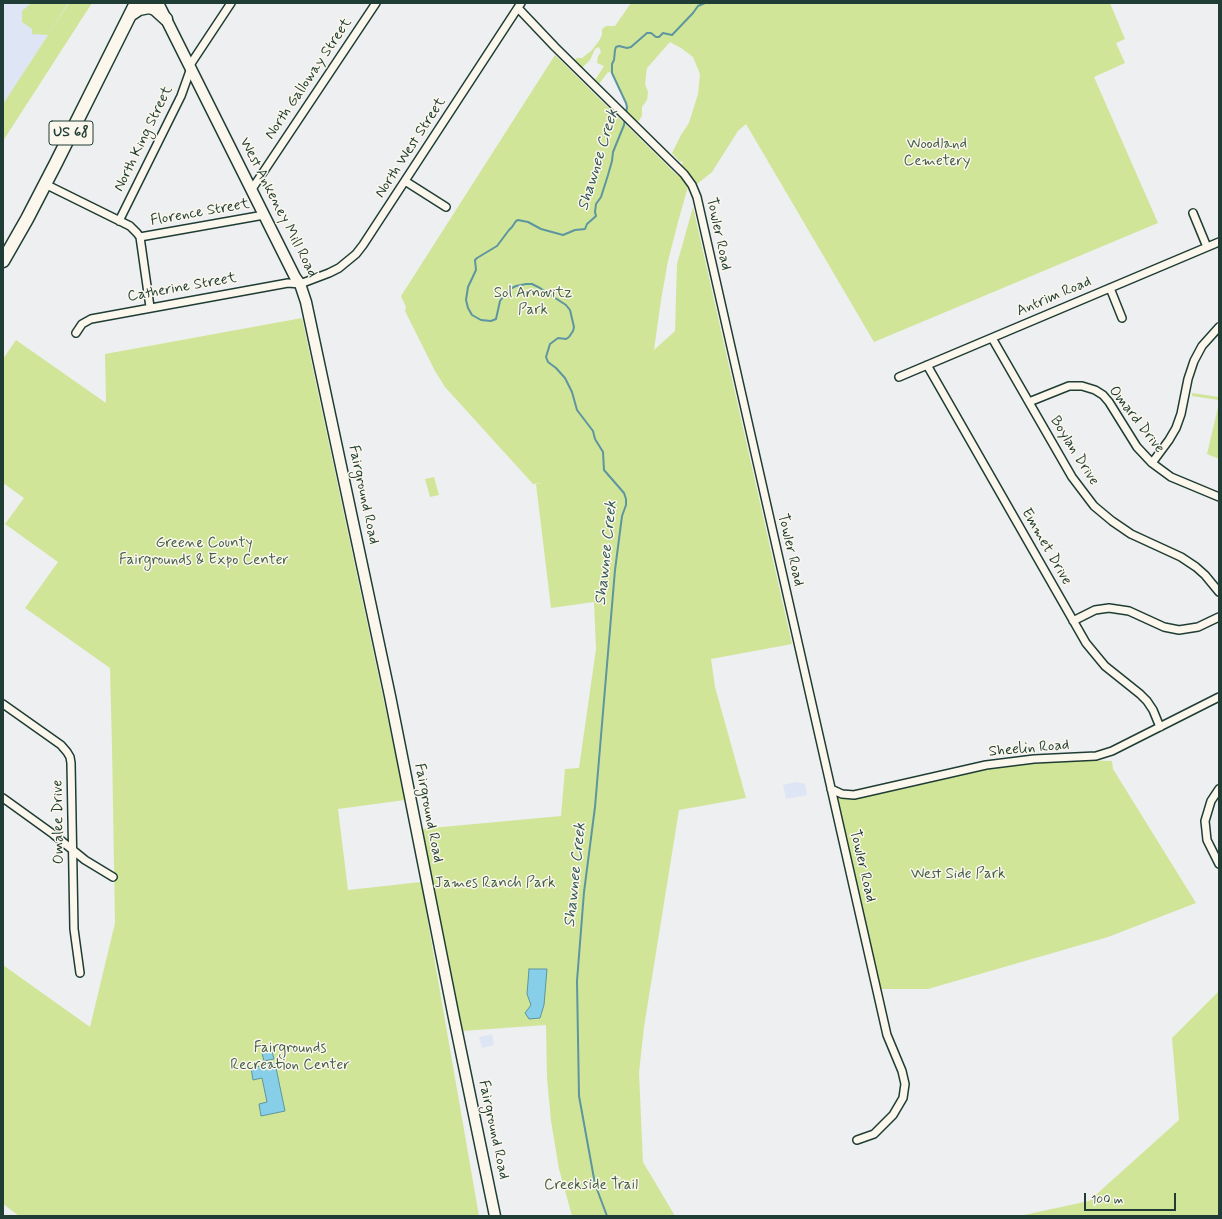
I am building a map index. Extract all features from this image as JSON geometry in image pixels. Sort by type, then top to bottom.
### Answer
[{"type":"highway","name":"US 68","points":[[4,258],[45,184],[136,3]]},
{"type":"highway","points":[[130,15],[138,9],[149,7],[155,9],[166,19]]},
{"type":"street","name":"West Ankeney Mill Road","points":[[158,3],[295,277],[300,284],[306,302],[336,439]]},
{"type":"street","name":"North King Street","points":[[119,221],[181,96],[190,66],[231,3]]},
{"type":"street","name":"North Galloway Street","points":[[252,189],[376,3]]},
{"type":"street","name":"Towler Road","points":[[520,6],[555,47],[687,177],[697,197],[887,1035],[902,1071],[905,1084],[903,1098],[893,1115],[874,1134],[857,1140]]},
{"type":"street","name":"North West Street","points":[[300,284],[339,268],[356,254],[406,181],[520,6]]},
{"type":"street","points":[[406,181],[446,207]]},
{"type":"street","points":[[45,184],[133,228],[140,236],[150,307]]},
{"type":"street","points":[[1193,213],[1207,247]]},
{"type":"street","name":"Florence Street","points":[[140,236],[264,215]]},
{"type":"street","name":"Antrim Road","points":[[899,377],[1219,242]]},
{"type":"street","name":"Catherine Street","points":[[76,333],[82,324],[91,319],[288,283],[300,284]]},
{"type":"street","points":[[1110,288],[1122,318]]},
{"type":"street","points":[[1152,463],[1176,428],[1181,414],[1188,379],[1194,362],[1207,340],[1219,327]]},
{"type":"street","name":"Boylan Drive","points":[[992,338],[1072,478],[1094,506],[1131,534],[1181,558],[1196,567],[1205,574],[1219,592]]},
{"type":"street","name":"Emmet Drive","points":[[927,365],[1086,643],[1098,659],[1147,701],[1160,726]]},
{"type":"street","name":"Omard Drive","points":[[1029,402],[1069,386],[1082,386],[1095,390],[1103,395],[1109,402],[1137,447],[1152,463],[1171,476],[1219,497]]},
{"type":"street","name":"Fairground Road","points":[[336,439],[390,696],[495,1216]]},
{"type":"street","points":[[1073,621],[1095,610],[1109,608],[1120,609],[1164,627],[1179,630],[1198,627],[1219,617]]},
{"type":"street","name":"Sheelin Road","points":[[831,789],[842,794],[854,795],[986,765],[1034,759],[1096,756],[1112,751],[1219,697]]},
{"type":"street","name":"Omalee Drive","points":[[3,704],[61,745],[67,752],[71,763],[74,928],[80,973]]},
{"type":"street","points":[[1219,789],[1211,801],[1205,820],[1207,840],[1219,864]]},
{"type":"street","points":[[3,798],[85,860],[113,877]]},
{"type":"shaded area","points":[[3,3],[69,3],[4,103],[3,103]]},
{"type":"shaded area","points":[[796,782],[805,784],[807,795],[786,799],[783,785]]},
{"type":"shaded area","points":[[492,1034],[494,1045],[482,1048],[479,1037]]},
{"type":"green space","points":[[31,3],[64,3],[67,5],[48,35],[32,34],[32,29],[22,22],[22,11]]},
{"type":"green space","points":[[69,3],[92,3],[3,141],[3,104]]},
{"type":"green space","points":[[631,3],[1110,3],[1125,39],[1116,43],[1125,63],[1094,77],[1158,223],[874,342],[746,124],[738,131],[712,172],[697,184],[691,176],[668,261],[654,350],[675,331],[677,264],[693,207],[792,644],[711,659],[715,687],[746,798],[679,810],[644,1027],[639,1073],[643,1162],[675,1216],[572,1216],[559,1169],[551,1121],[547,1078],[546,1025],[462,1031],[421,829],[561,816],[565,769],[579,768],[596,649],[594,602],[551,608],[536,484],[542,483],[533,484],[445,387],[435,371],[405,311],[406,307],[401,296],[555,55],[678,176],[683,161],[680,162],[672,153],[689,123],[698,94],[700,74],[693,57],[670,42],[647,68],[645,84],[648,92],[647,100],[642,107],[642,116],[638,122],[626,111],[626,103],[612,73],[608,72],[599,84],[595,80],[604,66],[597,63],[598,56],[601,52],[599,47],[595,49],[590,60],[582,68],[574,60],[577,58],[582,58],[591,51],[602,35],[602,29],[606,26],[615,26]]},
{"type":"green space","points":[[302,318],[405,800],[338,809],[348,890],[421,882],[479,1216],[19,1216],[3,1204],[3,965],[90,1027],[115,923],[112,747],[110,668],[25,608],[58,562],[5,524],[24,498],[3,483],[3,359],[16,340],[106,403],[105,354]]},
{"type":"green space","points":[[1192,393],[1219,397],[1219,400],[1192,396]]},
{"type":"green space","points":[[1219,403],[1219,459],[1207,454]]},
{"type":"green space","points":[[434,477],[439,495],[430,497],[425,479]]},
{"type":"green space","name":"West Side Park","points":[[1034,759],[1112,761],[1113,769],[1196,903],[1108,937],[928,989],[876,989],[836,792],[914,782]]},
{"type":"green space","points":[[1219,991],[1219,1216],[1019,1216],[1089,1201],[1179,1120],[1172,1038]]},
{"type":"water","points":[[529,969],[547,969],[544,1005],[540,1018],[529,1019],[525,1013],[531,1005],[527,994]]},
{"type":"water","points":[[272,1051],[274,1059],[264,1061],[262,1053]]},
{"type":"water","points":[[275,1063],[285,1111],[261,1116],[259,1104],[267,1102],[262,1078],[253,1080],[251,1068]]},
{"type":"waterway","name":"Shawnee Creek","points":[[626,113],[626,103],[612,73],[612,64],[616,47],[631,47],[647,33],[651,33],[656,37],[659,37],[663,33],[672,35],[698,6],[705,3]]},
{"type":"waterway","name":"Shawnee Creek","points":[[607,1216],[595,1184],[579,1096],[577,981],[584,892],[595,807],[615,570],[622,516],[626,505],[626,499],[624,493],[604,470],[603,452],[595,439],[593,431],[577,410],[572,392],[565,378],[548,362],[546,357],[550,344],[558,338],[566,339],[573,331],[574,327],[570,310],[566,305],[532,284],[516,286],[510,289],[500,301],[496,319],[491,321],[481,320],[472,315],[466,300],[468,287],[476,270],[475,260],[497,246],[516,221],[528,222],[541,229],[563,235],[575,230],[585,229],[587,224],[596,216],[596,204],[601,197],[612,161],[613,152],[624,125],[625,118]]},
{"type":"park label","name":"Woodland Cemetery","points":[[937,154]]},
{"type":"park label","name":"Sol Arnovitz Park","points":[[533,302]]},
{"type":"park label","name":"Greene County Fairgrounds & Expo Center","points":[[204,552]]},
{"type":"park label","name":"James Ranch Park","points":[[495,884]]},
{"type":"park label","name":"Fairgrounds Recreation Center","points":[[290,1058]]},
{"type":"park label","name":"Creekside Trail","points":[[591,1186]]}]
